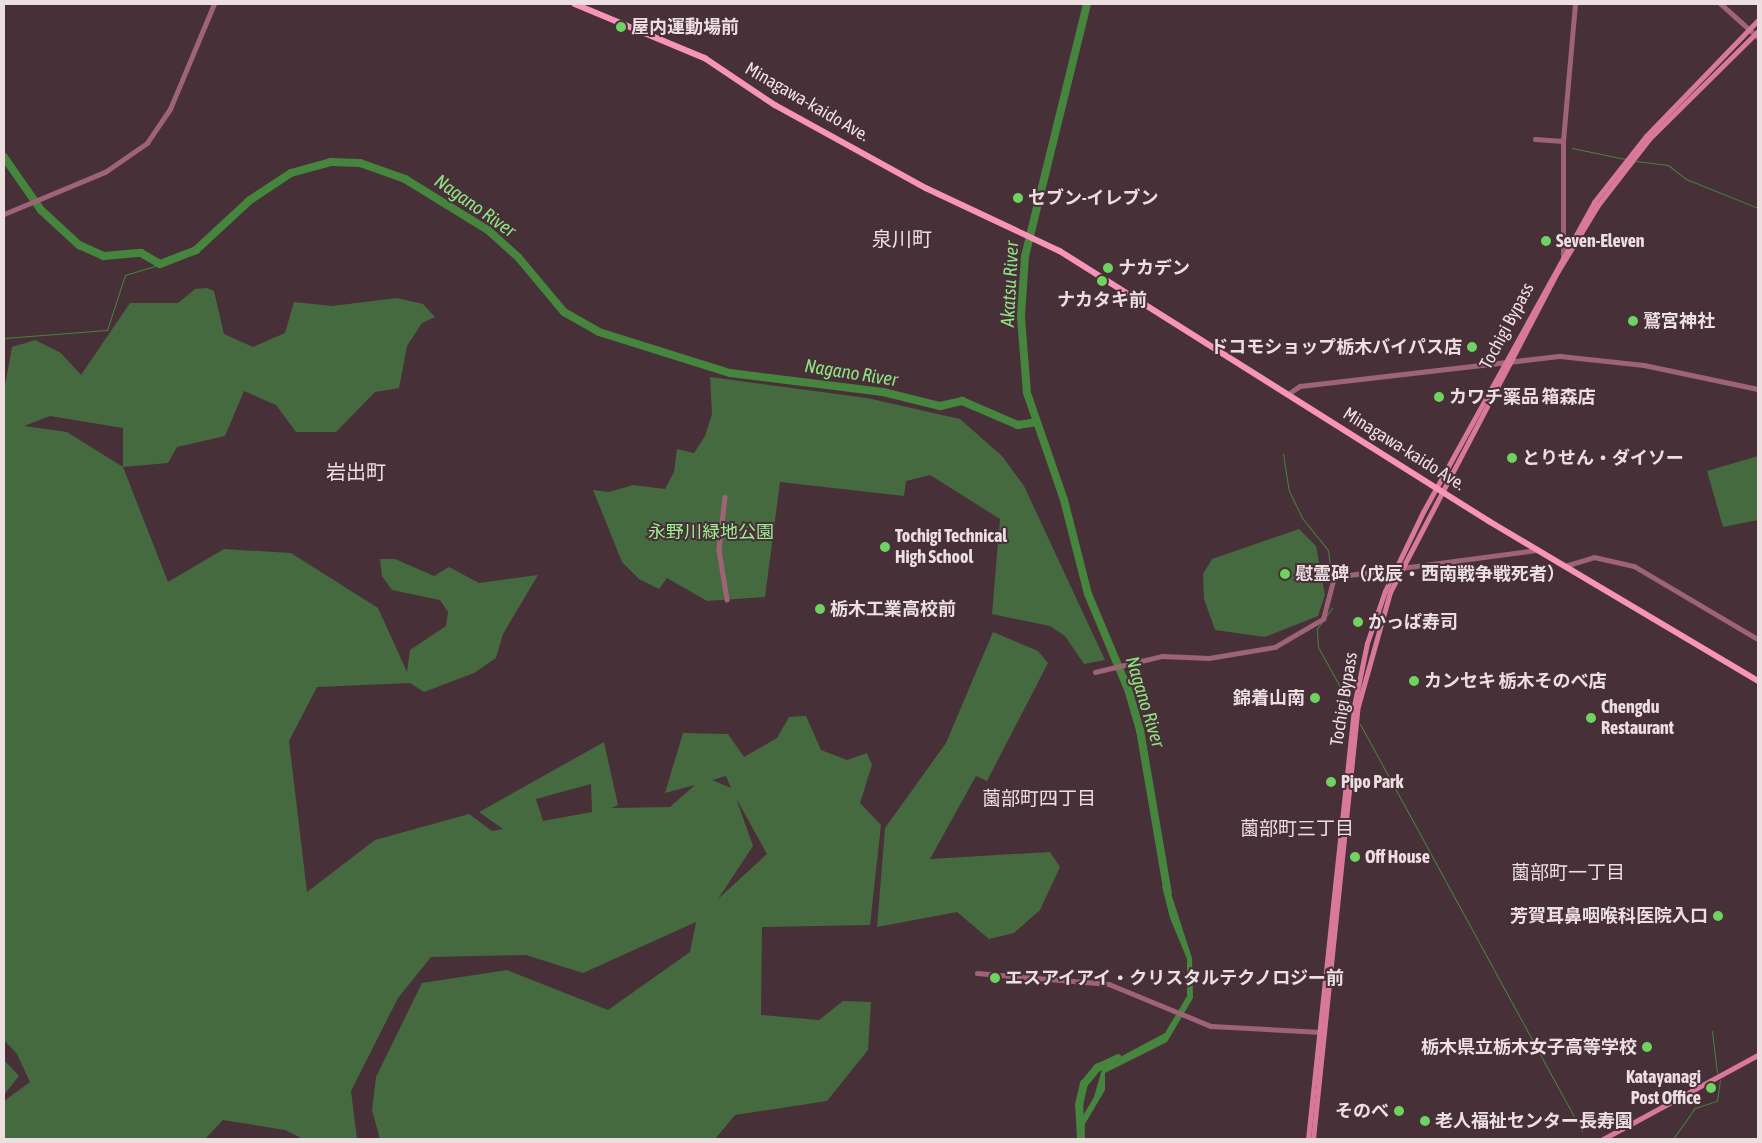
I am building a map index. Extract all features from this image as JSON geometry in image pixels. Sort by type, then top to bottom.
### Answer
[{"type":"main road","name":"Minagawa-kaido Ave.","points":[[575,4],[705,58],[775,105],[926,188],[1037,238],[1537,550],[1758,681]]},
{"type":"main road","name":"Tochigi Bypass","points":[[1308,1139],[1358,706],[1372,644],[1398,568],[1563,252],[1625,160],[1758,20]]},
{"type":"main road","name":"Tochigi Bypass","points":[[1505,365],[1598,204],[1650,138],[1757,34]]},
{"type":"main road","name":"Tochigi Bypass","points":[[1313,1139],[1321,1032]]},
{"type":"main road","points":[[1603,1139],[1758,1056]]},
{"type":"street","points":[[4,214],[120,165],[158,132],[214,4]]},
{"type":"street","points":[[1563,262],[1563,141],[1575,4]]},
{"type":"street","points":[[1721,4],[1757,34]]},
{"type":"street","points":[[1535,139],[1563,141]]},
{"type":"street","points":[[1288,394],[1300,386],[1579,358],[1644,365],[1758,389]]},
{"type":"street","points":[[725,497],[719,550],[727,599]]},
{"type":"street","points":[[1095,672],[1168,656],[1209,658],[1275,648],[1323,619],[1332,578],[1537,550]]},
{"type":"street","points":[[1565,566],[1594,557],[1634,566],[1758,639]]},
{"type":"street","points":[[977,973],[1109,984],[1193,1021],[1237,1029],[1321,1032]]},
{"type":"green space","points":[[207,288],[214,291],[224,334],[253,347],[285,333],[294,302],[332,306],[397,298],[423,304],[435,317],[422,323],[407,346],[399,388],[375,392],[336,432],[296,432],[276,405],[244,391],[225,436],[177,447],[168,463],[123,467],[168,582],[224,549],[291,553],[378,608],[407,672],[410,650],[446,626],[448,612],[440,600],[392,590],[382,576],[380,559],[395,559],[434,576],[449,567],[479,583],[538,575],[503,634],[496,658],[474,673],[424,692],[410,683],[317,687],[289,741],[307,892],[375,840],[469,814],[492,831],[503,829],[479,812],[604,742],[618,805],[611,808],[670,807],[695,785],[665,793],[683,733],[728,734],[744,757],[777,738],[789,717],[806,716],[821,750],[847,760],[867,753],[872,765],[860,803],[881,825],[870,925],[762,927],[761,1015],[819,1020],[843,1001],[871,1002],[868,1050],[827,1101],[735,1115],[715,1139],[380,1139],[372,1110],[376,1077],[422,983],[507,970],[608,1010],[690,952],[696,922],[583,973],[526,955],[431,957],[398,998],[351,1091],[357,1139],[303,1139],[285,1130],[223,1120],[205,1139],[4,1139],[4,1101],[30,1082],[17,1054],[4,1040],[4,391],[12,347],[35,340],[61,353],[81,375],[130,303],[178,303],[195,289]],"holes":[[[50,416],[123,428],[123,467],[67,432],[24,426]],[[726,776],[731,788],[712,780]],[[591,784],[592,812],[543,821],[536,799]],[[736,798],[767,854],[718,899],[753,846]]]},
{"type":"green space","name":"永野川緑地公園","points":[[710,377],[867,398],[960,419],[1002,456],[1024,486],[1105,660],[1084,664],[1065,636],[1050,626],[992,614],[1000,519],[930,475],[906,481],[904,496],[780,482],[765,597],[707,601],[667,578],[659,589],[639,579],[622,562],[593,490],[609,492],[633,485],[665,489],[674,472],[677,449],[694,453],[705,436],[712,414]]},
{"type":"green space","points":[[1758,456],[1758,520],[1723,527],[1707,471]]},
{"type":"green space","points":[[1299,529],[1316,546],[1325,595],[1318,616],[1265,637],[1215,630],[1204,599],[1203,574],[1212,559]]},
{"type":"green space","points":[[993,632],[1038,651],[1048,663],[987,781],[976,776],[930,859],[1050,852],[1060,867],[1040,910],[1014,933],[989,939],[957,912],[877,927],[885,828],[946,743]]},
{"type":"green space","points":[[4,1060],[19,1076],[4,1095]]},
{"type":"shaded area","points":[[1168,884],[1192,958],[1193,998],[1167,1042],[1105,1073],[1105,1090],[1085,1124],[1084,1139],[1077,1139],[1077,1126],[1094,1097],[1103,1066],[1165,1033],[1187,996],[1187,959],[1170,918],[1162,886]]},
{"type":"waterway","name":"Nagano River","points":[[1087,4],[1025,256],[1021,317],[1027,393],[1064,500],[1088,594],[1128,689],[1140,730],[1168,893]]},
{"type":"waterway","points":[[1572,148],[1625,159]]},
{"type":"waterway","name":"Nagano River","points":[[4,157],[41,210],[79,245],[104,256],[141,253],[160,264],[196,250],[250,200],[291,173],[331,162],[360,163],[405,179],[488,230],[518,257],[564,312],[599,332],[730,373],[883,392],[940,406],[962,401],[1018,425],[1036,422]]},
{"type":"waterway","points":[[1636,161],[1668,165],[1686,179],[1758,208]]},
{"type":"waterway","points":[[4,338],[107,330],[125,275],[160,264]]},
{"type":"waterway","points":[[1283,454],[1289,491],[1302,518],[1328,550],[1331,573]]},
{"type":"waterway","points":[[1332,608],[1317,629],[1318,647],[1348,701]]},
{"type":"waterway","points":[[1360,724],[1582,1131]]},
{"type":"waterway","points":[[1712,1031],[1717,1073]]},
{"type":"waterway","name":"Nagano River","points":[[1081,1139],[1079,1105],[1084,1084],[1097,1068],[1118,1058]]},
{"type":"waterway","points":[[1673,1139],[1695,1108],[1717,1101],[1720,1080]]},
{"type":"place","name":"屋内運動場前","points":[[621,27]]},
{"type":"place","name":"セブン-イレブン","points":[[1018,198]]},
{"type":"place","name":"Seven-Eleven","points":[[1546,241]]},
{"type":"place","name":"ナカデン","points":[[1108,268]]},
{"type":"place","name":"ナカタキ前","points":[[1102,281]]},
{"type":"place","name":"鷲宮神社","points":[[1633,321]]},
{"type":"place","name":"ドコモショップ栃木バイパス店","points":[[1472,347]]},
{"type":"place","name":"カワチ薬品 箱森店","points":[[1439,397]]},
{"type":"place","name":"とりせん・ダイソー","points":[[1512,458]]},
{"type":"place","name":"Tochigi Technical High School","points":[[885,547]]},
{"type":"place","name":"慰霊碑（戊辰・西南戦争戦死者）","points":[[1285,574]]},
{"type":"place","name":"栃木工業高校前","points":[[820,609]]},
{"type":"place","name":"かっぱ寿司","points":[[1358,622]]},
{"type":"place","name":"カンセキ 栃木そのべ店","points":[[1414,681]]},
{"type":"place","name":"錦着山南","points":[[1315,698]]},
{"type":"place","name":"Chengdu Restaurant","points":[[1591,718]]},
{"type":"place","name":"Pipo Park","points":[[1331,782]]},
{"type":"place","name":"Off House","points":[[1355,857]]},
{"type":"place","name":"芳賀耳鼻咽喉科医院入口","points":[[1718,916]]},
{"type":"place","name":"エスアイアイ・クリスタルテクノロジー前","points":[[995,978]]},
{"type":"place","name":"栃木県立栃木女子高等学校","points":[[1647,1047]]},
{"type":"place","name":"Katayanagi Post Office","points":[[1711,1088]]},
{"type":"place","name":"そのべ","points":[[1399,1111]]},
{"type":"place","name":"老人福祉センター長寿園","points":[[1425,1121]]},
{"type":"district","name":"泉川町","points":[[902,238]]},
{"type":"district","name":"岩出町","points":[[356,471]]},
{"type":"district","name":"薗部町四丁目","points":[[1039,799]]},
{"type":"district","name":"薗部町三丁目","points":[[1297,829]]},
{"type":"district","name":"薗部町一丁目","points":[[1568,873]]},
{"type":"water label","name":"Akatsu River","points":[[1010,284]]}]
